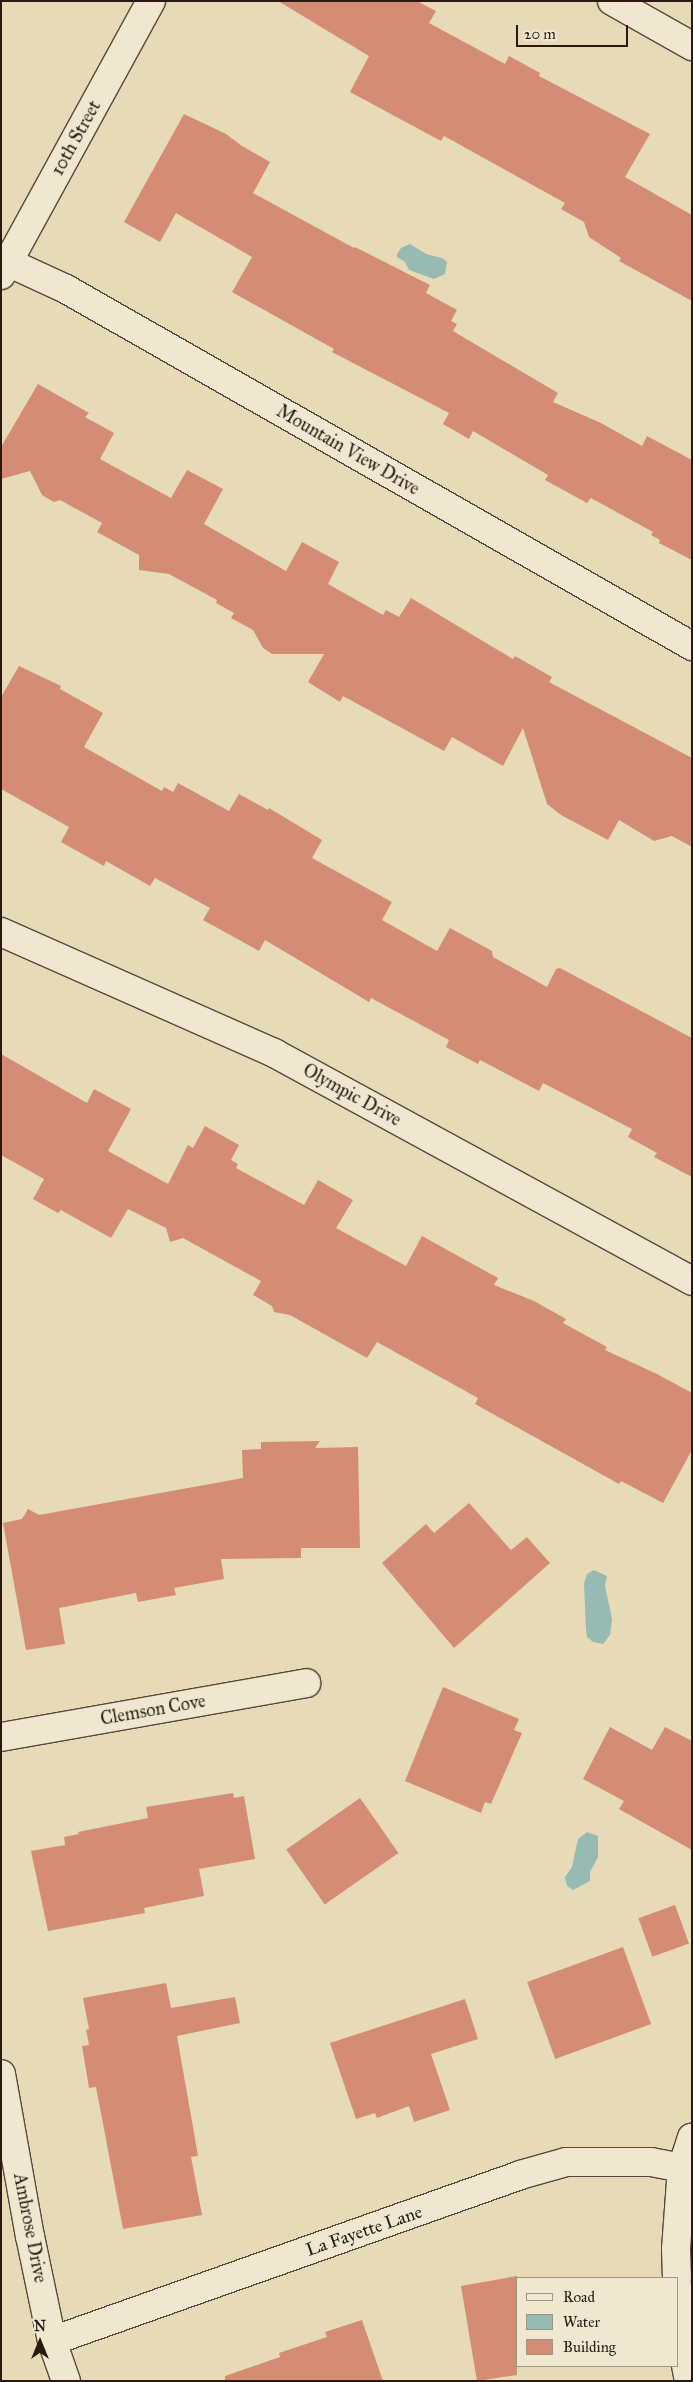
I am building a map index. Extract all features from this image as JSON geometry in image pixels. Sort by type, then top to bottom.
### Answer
[{"type":"street","name":"10th Street","points":[[4,265],[151,1]]},
{"type":"street","points":[[612,1],[692,46]]},
{"type":"street","name":"Mountain View Drive","points":[[4,265],[66,289],[692,646]]},
{"type":"street","name":"Olympic Drive","points":[[1,932],[274,1053],[692,1281]]},
{"type":"street","name":"Clemson Cove","points":[[1,1738],[306,1683]]},
{"type":"street","name":"Ambrose Drive","points":[[1,2074],[30,2236],[52,2341],[66,2381]]},
{"type":"street","points":[[677,2277],[676,2249],[682,2168],[692,2138]]},
{"type":"street","name":"La Fayette Lane","points":[[52,2341],[511,2179],[566,2162],[651,2162],[682,2168]]},
{"type":"street","points":[[678,2324],[689,2381]]},
{"type":"water","points":[[410,244],[426,254],[442,258],[447,262],[445,274],[434,279],[409,270],[405,262],[397,257],[397,254],[401,248]]},
{"type":"water","points":[[594,1570],[607,1576],[605,1586],[612,1619],[610,1635],[603,1644],[593,1642],[587,1637],[586,1630],[584,1584],[587,1574]]},
{"type":"water","points":[[587,1832],[598,1836],[598,1857],[590,1872],[590,1881],[573,1890],[567,1886],[565,1877],[572,1867],[578,1839]]},
{"type":"building","points":[[278,1],[417,1],[436,11],[429,23],[505,64],[509,56],[540,73],[539,76],[650,134],[625,177],[692,215],[692,301],[619,261],[621,258],[589,237],[584,222],[561,209],[565,203],[444,136],[441,141],[350,92],[369,56]]},
{"type":"building","points":[[184,114],[226,134],[242,146],[270,162],[253,193],[354,248],[430,285],[426,293],[457,310],[451,321],[457,324],[453,331],[558,393],[553,402],[601,423],[642,446],[647,436],[692,460],[692,560],[659,543],[660,540],[651,535],[653,532],[591,498],[587,503],[545,480],[548,475],[473,431],[469,439],[443,424],[449,413],[332,352],[334,349],[232,292],[252,257],[176,213],[160,242],[124,222]]},
{"type":"building","points":[[38,384],[89,413],[85,417],[114,433],[100,459],[171,498],[187,470],[223,489],[204,524],[286,571],[302,542],[339,562],[328,584],[383,615],[386,610],[399,617],[411,598],[513,659],[515,656],[552,677],[549,682],[692,758],[692,847],[672,836],[654,841],[619,820],[608,840],[561,815],[547,804],[523,728],[503,766],[452,737],[444,751],[343,696],[340,702],[308,682],[324,654],[272,654],[263,648],[253,630],[231,618],[234,613],[216,603],[217,600],[169,574],[139,570],[139,555],[97,532],[102,523],[60,500],[54,502],[42,495],[30,471],[1,479],[1,447]]},
{"type":"building","points":[[19,666],[61,686],[60,689],[103,713],[84,747],[162,791],[164,787],[173,792],[178,783],[229,811],[239,794],[268,810],[269,808],[322,840],[312,858],[392,902],[382,920],[437,951],[450,928],[492,951],[493,957],[547,987],[556,969],[560,968],[692,1038],[692,1177],[654,1157],[657,1153],[628,1137],[632,1129],[543,1083],[539,1091],[480,1060],[478,1064],[446,1047],[449,1040],[371,998],[369,1002],[265,940],[259,951],[203,920],[210,908],[155,878],[150,886],[106,861],[104,866],[61,842],[69,827],[1,789],[1,697]]},
{"type":"building","points":[[1,1054],[87,1103],[94,1089],[131,1109],[108,1151],[168,1184],[188,1145],[193,1148],[205,1126],[239,1145],[231,1160],[238,1164],[236,1168],[304,1205],[318,1180],[353,1200],[336,1228],[406,1266],[422,1236],[498,1278],[494,1285],[534,1301],[566,1319],[563,1323],[607,1347],[605,1350],[657,1374],[692,1393],[692,1450],[663,1503],[621,1481],[619,1484],[475,1404],[478,1398],[377,1342],[367,1358],[290,1315],[274,1312],[272,1306],[253,1295],[261,1281],[183,1238],[170,1242],[166,1228],[128,1209],[111,1238],[61,1210],[58,1213],[33,1199],[44,1179],[1,1155]]},
{"type":"building","points":[[320,1441],[315,1448],[358,1447],[360,1548],[301,1548],[301,1558],[221,1559],[224,1579],[174,1588],[176,1595],[138,1602],[136,1593],[59,1608],[65,1644],[26,1650],[3,1523],[22,1519],[28,1509],[39,1515],[243,1478],[242,1450],[261,1449],[261,1442]]},
{"type":"building","points":[[469,1503],[511,1550],[527,1537],[550,1563],[454,1648],[382,1563],[426,1524],[434,1533]]},
{"type":"building","points":[[443,1687],[519,1719],[514,1730],[522,1733],[491,1804],[485,1802],[481,1813],[405,1781]]},
{"type":"building","points":[[610,1727],[652,1750],[665,1727],[692,1741],[692,1850],[619,1809],[624,1801],[583,1779]]},
{"type":"building","points":[[233,1793],[234,1798],[244,1796],[255,1859],[199,1869],[204,1896],[144,1908],[145,1913],[48,1931],[31,1851],[65,1845],[64,1837],[79,1834],[78,1832],[148,1818],[146,1807]]},
{"type":"building","points":[[360,1798],[398,1853],[325,1905],[286,1850]]},
{"type":"building","points":[[675,1905],[689,1944],[652,1957],[638,1918]]},
{"type":"building","points":[[623,1947],[651,2024],[555,2059],[527,1982]]},
{"type":"building","points":[[166,1983],[171,2008],[235,1997],[240,2023],[177,2036],[198,2156],[191,2157],[202,2215],[123,2229],[96,2087],[89,2088],[82,2046],[89,2045],[86,2030],[89,2029],[83,1998]]},
{"type":"building","points":[[465,1999],[478,2039],[431,2054],[450,2110],[414,2122],[409,2106],[377,2118],[375,2113],[356,2119],[330,2043]]},
{"type":"building","points":[[517,2276],[517,2375],[477,2381],[461,2286]]},
{"type":"building","points":[[362,2320],[383,2381],[225,2381],[225,2376],[280,2357],[279,2353],[327,2337],[325,2332]]}]
